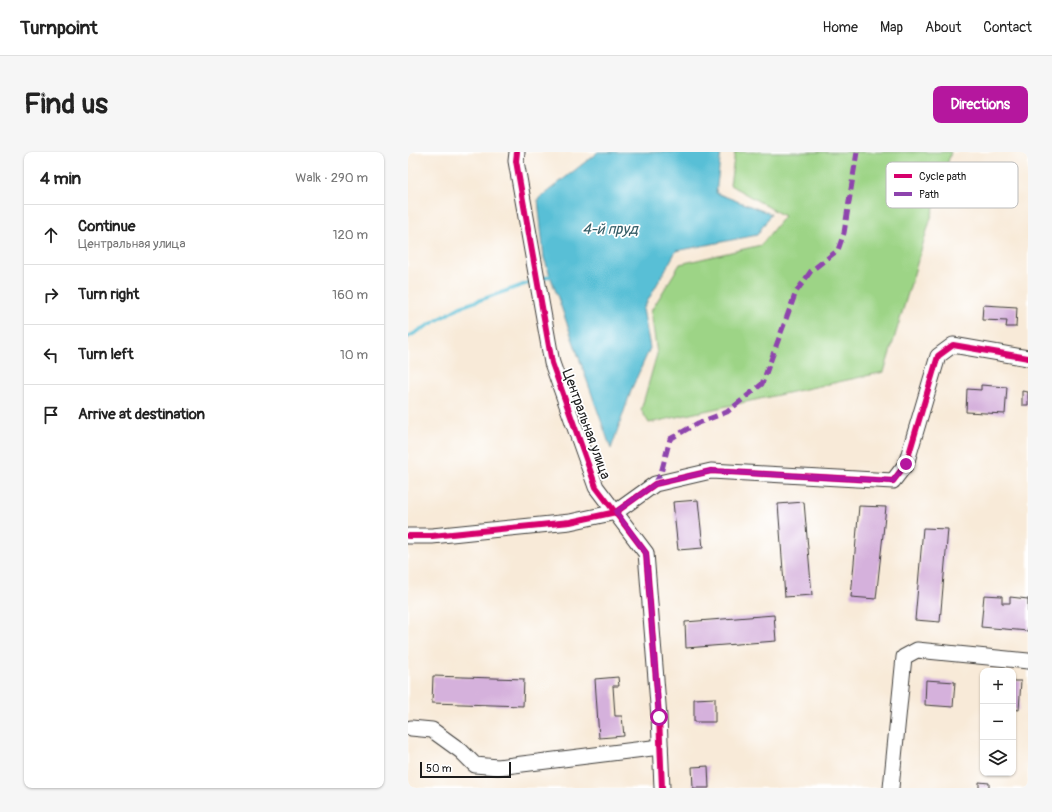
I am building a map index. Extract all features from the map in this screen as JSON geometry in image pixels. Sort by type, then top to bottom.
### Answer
[{"type":"street","name":"Центральная улица","points":[[517,152],[516,162],[552,363],[596,487],[646,553],[662,788]]},
{"type":"street","points":[[408,536],[432,536],[570,522],[616,512],[655,484],[711,471],[893,481],[906,464],[938,356],[953,345],[1028,358]]},
{"type":"street","points":[[891,788],[904,657],[917,650],[1028,660]]},
{"type":"street","points":[[411,728],[432,730],[461,751],[475,765],[483,766],[498,767],[660,747]]},
{"type":"green space","points":[[735,152],[951,152],[948,162],[886,162],[886,208],[934,208],[884,372],[649,423],[641,410],[657,354],[651,311],[680,264],[761,245],[784,216],[730,185]]},
{"type":"water","name":"4-й пруд","points":[[598,152],[721,152],[716,193],[771,214],[757,235],[676,251],[643,309],[650,348],[632,388],[611,449],[544,258],[538,199]]},
{"type":"building","points":[[983,305],[1017,307],[1016,327],[1006,327],[1007,321],[982,320]]},
{"type":"building","points":[[981,385],[1007,387],[1005,414],[966,412],[967,389],[981,390]]},
{"type":"building","points":[[1022,391],[1028,392],[1028,405],[1022,405]]},
{"type":"building","points":[[698,500],[703,548],[678,550],[673,502]]},
{"type":"building","points":[[804,502],[812,595],[785,597],[778,504]]},
{"type":"building","points":[[859,506],[886,507],[876,599],[851,597]]},
{"type":"building","points":[[923,528],[948,529],[940,622],[915,620]]},
{"type":"building","points":[[984,595],[1002,596],[1002,603],[1010,603],[1010,597],[1028,599],[1028,631],[981,627]]},
{"type":"building","points":[[774,615],[776,641],[686,648],[685,622]]},
{"type":"building","points":[[433,676],[524,679],[523,706],[432,703]]},
{"type":"building","points":[[618,677],[619,686],[613,686],[615,716],[622,716],[624,736],[599,738],[595,679]]},
{"type":"building","points":[[926,680],[955,682],[953,707],[925,705]]},
{"type":"building","points":[[1016,681],[1021,681],[1019,710],[1016,710]]},
{"type":"building","points":[[715,698],[715,722],[694,722],[694,699]]},
{"type":"building","points":[[708,766],[709,788],[693,788],[692,767]]},
{"type":"building","points":[[979,782],[989,783],[989,788],[979,788]]},
{"type":"waterway","points":[[542,279],[550,276]]},
{"type":"waterway","points":[[408,337],[460,307],[534,281]]},
{"type":"marked path","points":[[655,484],[661,473],[670,439],[698,423],[727,412],[762,384],[796,292],[811,271],[838,250],[844,233],[857,152]]},
{"type":"cycle path","points":[[517,152],[516,161],[552,363],[596,487],[646,553],[659,717],[662,788]]},
{"type":"cycle path","points":[[408,536],[432,536],[570,522],[616,512],[655,484],[711,471],[893,481],[906,464],[938,356],[953,345],[1028,358]]},
{"type":"route","points":[[659,717],[646,553],[616,512],[655,484],[711,471],[893,481],[906,464]]}]
